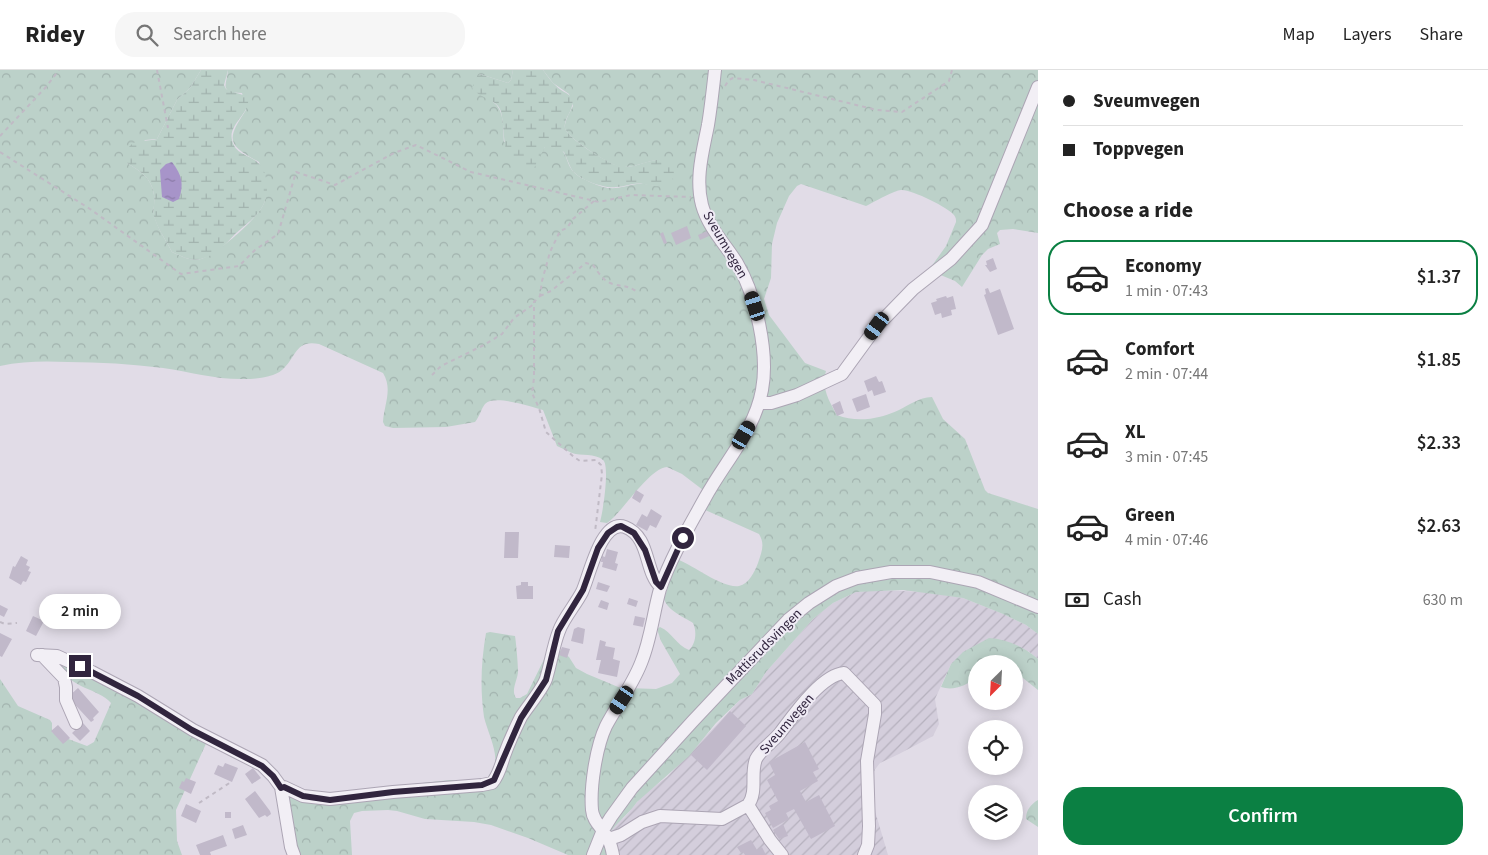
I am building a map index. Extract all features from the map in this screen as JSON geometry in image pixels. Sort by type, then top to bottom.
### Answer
[{"type":"street","name":"Sveumvegen","points":[[613,855],[606,835],[597,824],[592,809],[598,749],[606,728],[629,689],[646,652],[661,587],[706,495],[749,425],[759,403],[764,371],[755,306],[744,276],[706,216],[701,197],[701,163],[715,70]]},
{"type":"street","points":[[759,403],[771,403],[797,396],[842,374],[877,326],[912,289],[951,259],[982,225],[1038,87]]},
{"type":"street","points":[[281,788],[284,787],[303,796],[330,800],[492,783],[499,772],[511,738],[521,718],[546,680],[558,631],[583,590],[598,548],[608,533],[621,526],[629,529],[641,543],[653,578],[661,587]]},
{"type":"street","name":"Mattisrudsvingen","points":[[606,835],[632,788],[788,620],[809,603],[836,586],[857,578],[891,572],[930,572],[978,582],[1038,607]]},
{"type":"street","points":[[76,722],[66,700],[64,678],[39,655],[57,656],[66,660],[138,696],[192,730],[262,766],[273,776],[281,788],[294,855]]},
{"type":"street","name":"Sveumvegen","points":[[748,805],[753,794],[755,764],[758,757],[806,699],[829,679],[844,673],[874,705],[875,714],[867,761],[870,826],[868,844],[864,855]]},
{"type":"street","points":[[284,805],[303,796]]},
{"type":"street","points":[[593,855],[606,835],[626,832],[642,822],[660,816],[722,819],[748,805],[782,855]]},
{"type":"path","points":[[0,136],[46,87],[59,70]]},
{"type":"path","points":[[157,70],[168,128]]},
{"type":"path","points":[[723,90],[729,80],[733,78],[877,110],[902,112],[949,81],[952,70]]},
{"type":"path","points":[[0,152],[90,209],[181,274],[239,266],[254,250],[278,234],[296,172],[335,185],[394,153],[416,145],[471,172],[599,202],[631,195],[701,197]]},
{"type":"path","points":[[540,296],[542,280],[550,252],[560,231],[567,228],[573,219],[594,201]]},
{"type":"path","points":[[432,375],[441,366],[502,334],[514,318],[534,304],[540,296],[551,291],[586,263],[593,265],[598,274],[612,284],[629,286],[636,291]]},
{"type":"path","points":[[534,304],[534,378],[532,393],[539,408],[546,432],[574,457],[580,460],[596,460],[601,466],[602,474],[594,535],[598,548]]},
{"type":"path","points":[[0,622],[6,624],[17,623]]},
{"type":"path","points":[[199,803],[231,782]]},
{"type":"shaded area","points":[[878,590],[925,592],[963,598],[1026,625],[1038,634],[1038,659],[1028,651],[1004,655],[968,655],[968,661],[951,664],[935,699],[939,724],[933,736],[880,763],[875,769],[872,777],[875,811],[888,855],[607,855],[607,837],[617,823],[624,818],[643,795],[667,777],[740,700],[752,694],[766,672],[813,619],[833,603],[856,592]]},
{"type":"green space","points":[[0,70],[201,70],[190,88],[177,100],[157,139],[145,140],[127,163],[141,172],[151,184],[154,195],[155,220],[172,252],[194,260],[208,256],[238,234],[256,215],[265,200],[265,186],[259,162],[241,151],[233,141],[235,128],[246,110],[242,93],[230,91],[226,87],[228,70],[513,70],[511,80],[508,83],[480,74],[493,102],[500,110],[504,142],[542,151],[545,147],[560,149],[577,175],[597,185],[613,188],[639,184],[656,186],[660,160],[632,166],[617,166],[590,151],[573,138],[565,128],[566,120],[573,106],[569,94],[553,83],[543,70],[1038,70],[1038,233],[1013,229],[1000,230],[997,233],[1000,244],[988,249],[982,255],[962,287],[955,281],[931,271],[931,267],[946,246],[956,222],[954,215],[945,208],[906,190],[889,194],[866,206],[801,184],[789,196],[777,223],[772,244],[771,278],[764,299],[769,315],[805,363],[826,371],[825,389],[837,415],[852,419],[876,418],[892,413],[919,400],[932,397],[943,419],[965,439],[985,490],[988,493],[1038,509],[1038,634],[1026,625],[963,598],[903,590],[856,592],[833,603],[813,619],[766,672],[752,694],[740,700],[716,723],[689,756],[637,802],[609,835],[607,855],[568,855],[491,825],[425,819],[388,810],[354,813],[350,821],[352,855],[294,855],[280,790],[322,794],[450,780],[470,782],[487,779],[494,766],[495,757],[484,717],[482,696],[482,665],[486,633],[515,636],[518,669],[514,688],[516,698],[527,694],[551,645],[569,657],[576,668],[587,674],[623,689],[656,689],[672,683],[680,674],[661,641],[657,629],[660,627],[664,629],[689,650],[695,637],[693,623],[669,607],[664,599],[676,563],[679,560],[725,584],[733,586],[743,585],[749,580],[758,563],[762,551],[761,538],[759,534],[703,509],[703,490],[682,474],[667,467],[660,469],[644,482],[607,523],[600,522],[606,470],[603,460],[596,456],[572,453],[557,446],[543,410],[513,402],[496,400],[485,404],[475,422],[446,427],[393,428],[385,426],[383,422],[388,391],[383,373],[319,344],[311,343],[300,347],[287,365],[279,372],[265,377],[250,379],[225,378],[139,365],[104,363],[34,362],[0,366]]},
{"type":"green space","points":[[201,70],[228,70],[224,85],[226,89],[248,98],[246,109],[233,129],[232,140],[240,152],[257,162],[262,168],[266,176],[267,189],[261,209],[251,220],[216,252],[194,260],[172,252],[155,220],[154,195],[151,184],[141,172],[127,163],[125,154],[128,148],[135,142],[157,139],[177,100],[190,88]]},
{"type":"green space","points":[[513,70],[543,70],[561,90],[570,96],[572,99],[571,110],[565,128],[572,138],[604,159],[621,167],[657,160],[664,161],[671,165],[674,171],[671,182],[664,186],[633,184],[611,187],[599,185],[575,174],[564,152],[553,147],[545,147],[533,170],[516,165],[511,160],[506,148],[499,108],[495,103],[478,94],[472,88],[480,74],[508,83],[511,80]]},
{"type":"green space","points":[[989,638],[1015,644],[1038,659],[1038,690],[1023,678],[1023,655],[968,655],[968,683],[955,688],[941,687],[951,664],[963,652]]},
{"type":"green space","points":[[64,657],[209,737],[176,810],[177,841],[182,855],[0,855],[0,679],[18,706],[50,720],[52,732],[55,734],[87,746],[94,742],[111,703],[106,698],[71,680],[60,667]]},
{"type":"green space","points":[[1038,800],[1038,827],[1026,819],[1029,808]]},
{"type":"water","points":[[172,162],[180,175],[182,184],[179,199],[173,202],[162,197],[160,170],[166,164]]},
{"type":"building","points":[[687,226],[691,238],[676,245],[671,233]]},
{"type":"building","points":[[707,231],[709,236],[700,240],[698,235]]},
{"type":"building","points":[[663,232],[667,243],[664,244],[660,234]]},
{"type":"building","points":[[993,258],[997,269],[990,272],[985,265],[987,265],[986,261]]},
{"type":"building","points":[[988,288],[990,293],[1000,289],[1014,329],[998,335],[984,295],[986,294],[985,289]]},
{"type":"building","points":[[946,296],[947,298],[953,296],[956,309],[951,310],[952,315],[942,318],[941,313],[935,315],[931,303],[937,301],[936,299]]},
{"type":"building","points":[[876,376],[879,382],[882,381],[886,392],[874,396],[872,390],[868,392],[864,381]]},
{"type":"building","points":[[866,394],[870,407],[857,412],[852,399]]},
{"type":"building","points":[[840,401],[844,413],[837,416],[832,405]]},
{"type":"building","points":[[636,490],[644,495],[640,503],[632,498]]},
{"type":"building","points":[[651,509],[662,516],[656,528],[650,525],[647,531],[636,525],[642,514],[647,517]]},
{"type":"building","points":[[505,532],[519,532],[518,558],[504,558]]},
{"type":"building","points":[[555,545],[570,546],[569,558],[554,557]]},
{"type":"building","points":[[607,549],[618,552],[615,563],[618,564],[616,571],[602,567],[602,556],[605,557]]},
{"type":"building","points":[[21,556],[28,560],[26,565],[30,567],[28,571],[31,572],[26,582],[23,581],[21,585],[9,578],[13,566],[15,567]]},
{"type":"building","points":[[521,582],[528,582],[528,586],[533,586],[533,599],[517,599],[516,586],[521,585]]},
{"type":"building","points":[[598,582],[610,586],[607,592],[596,589]]},
{"type":"building","points":[[629,598],[638,601],[636,607],[627,604]]},
{"type":"building","points":[[601,600],[609,603],[607,610],[598,607]]},
{"type":"building","points":[[0,605],[8,609],[4,617],[0,615]]},
{"type":"building","points":[[33,616],[44,621],[36,636],[26,631]]},
{"type":"building","points":[[635,616],[645,618],[643,627],[633,625]]},
{"type":"building","points":[[578,627],[585,629],[583,644],[571,641],[574,629]]},
{"type":"building","points":[[0,633],[12,639],[2,657],[0,656]]},
{"type":"building","points":[[600,640],[606,642],[605,646],[615,648],[613,659],[620,661],[617,677],[598,673],[601,660],[596,660]]},
{"type":"building","points":[[562,647],[570,649],[567,658],[559,655]]},
{"type":"building","points":[[78,688],[99,712],[91,722],[68,697]]},
{"type":"building","points":[[730,711],[746,726],[707,770],[691,755]]},
{"type":"building","points":[[83,723],[90,731],[80,741],[72,733]]},
{"type":"building","points":[[58,725],[70,738],[63,744],[51,731]]},
{"type":"building","points":[[805,742],[819,769],[813,772],[818,781],[800,791],[806,802],[819,795],[835,826],[811,839],[794,809],[786,813],[789,819],[773,828],[765,813],[771,810],[769,806],[778,801],[767,780],[775,775],[769,762]]},
{"type":"building","points":[[225,763],[238,768],[232,782],[214,774],[218,765],[223,767]]},
{"type":"building","points":[[253,768],[261,778],[252,784],[245,774]]},
{"type":"building","points":[[186,778],[196,782],[191,794],[179,788],[182,781],[184,782]]},
{"type":"building","points":[[255,791],[270,811],[271,814],[267,817],[265,815],[259,818],[245,799]]},
{"type":"building","points":[[186,804],[201,811],[196,823],[181,816]]},
{"type":"building","points":[[225,812],[231,812],[231,818],[225,818]]},
{"type":"building","points":[[783,824],[788,836],[779,839],[773,830]]},
{"type":"building","points":[[243,825],[247,835],[235,839],[232,829]]},
{"type":"building","points":[[223,835],[227,846],[210,852],[211,855],[200,855],[196,845]]},
{"type":"building","points":[[751,840],[757,850],[762,847],[766,855],[745,855],[743,852],[741,853],[737,847]]},
{"type":"route","points":[[80,666],[138,696],[192,730],[250,759],[262,766],[273,776],[281,788],[284,787],[303,796],[330,800],[492,783],[499,772],[511,738],[521,718],[546,680],[558,631],[583,590],[603,539],[613,529],[621,526],[634,533],[645,550],[653,578],[661,587],[683,538]]}]
